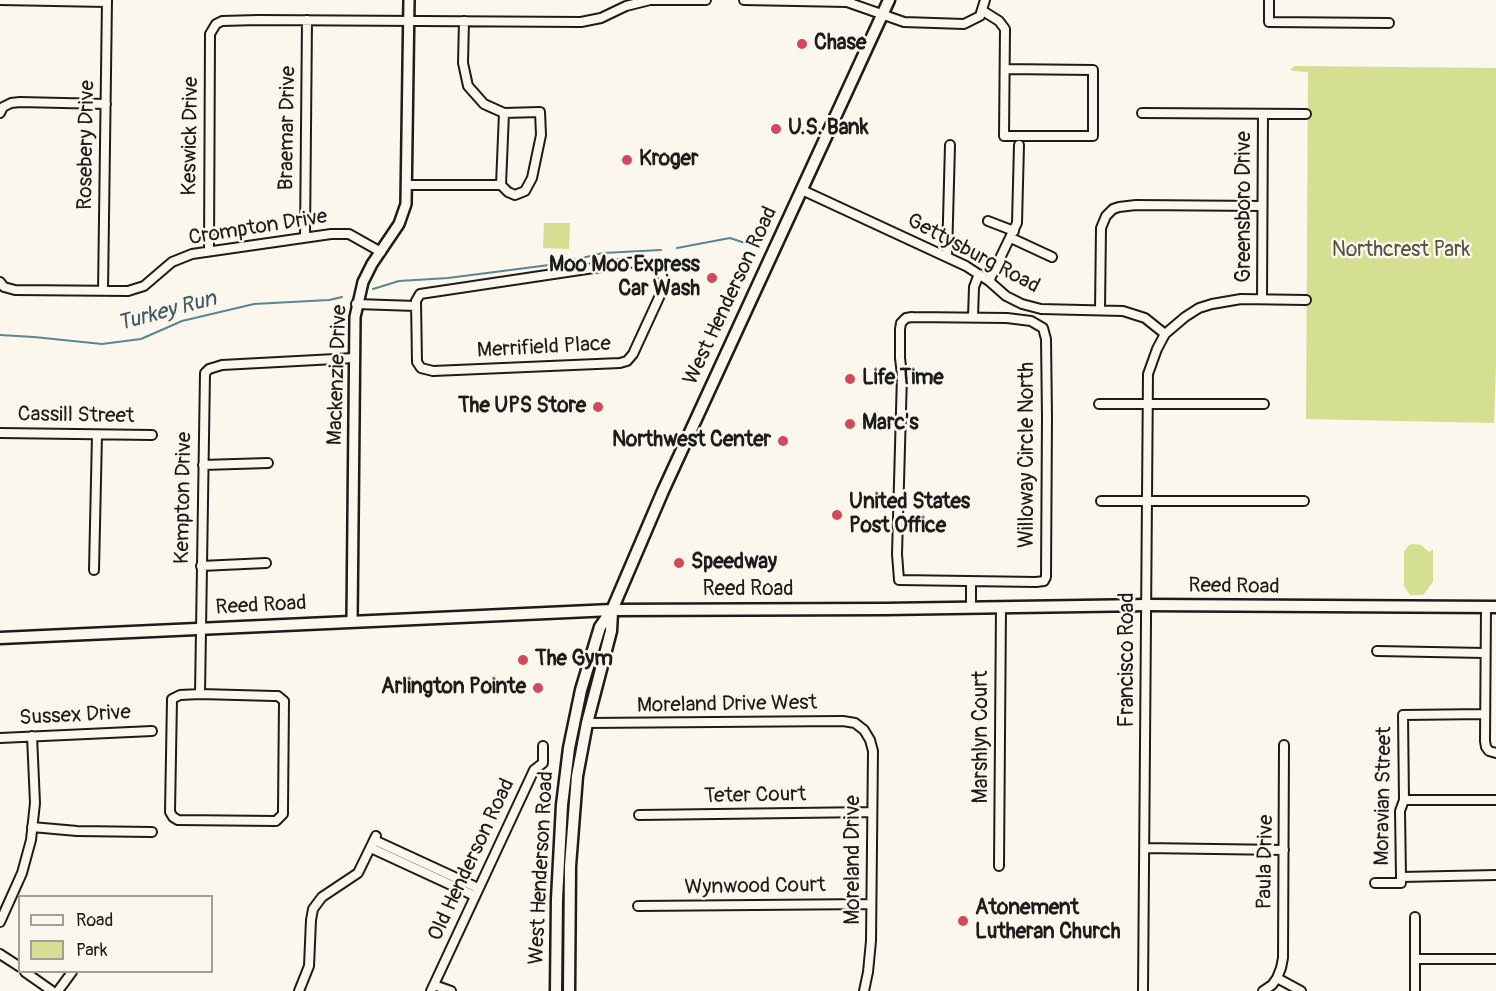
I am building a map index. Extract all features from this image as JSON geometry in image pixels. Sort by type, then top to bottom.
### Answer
[{"type":"main road","name":"West Henderson Road","points":[[556,991],[559,835],[565,776],[581,690],[600,627],[612,610],[663,491],[889,0]]},
{"type":"main road","name":"Reed Road","points":[[0,638],[612,610],[1147,605],[1491,607]]},
{"type":"main road","name":"West Henderson Road","points":[[569,991],[571,837],[577,776],[587,723],[611,632],[612,610]]},
{"type":"main road","points":[[565,732],[575,693],[581,690]]},
{"type":"street","points":[[0,0],[107,1]]},
{"type":"street","name":"Mackenzie Drive","points":[[352,621],[356,304],[363,282],[402,218],[406,204],[409,0]]},
{"type":"street","points":[[307,20],[581,22],[601,18],[626,6],[651,0],[706,0]]},
{"type":"street","points":[[744,0],[847,2],[904,22],[964,24],[978,19],[983,12],[985,0]]},
{"type":"street","points":[[1269,0],[1269,22],[1389,24]]},
{"type":"street","name":"Rosebery Drive","points":[[103,291],[107,1]]},
{"type":"street","points":[[983,12],[999,21],[1005,29],[1004,136],[1093,136],[1093,70],[1005,69]]},
{"type":"street","name":"Keswick Drive","points":[[208,251],[210,34],[216,24],[229,20],[307,20]]},
{"type":"street","name":"Braemar Drive","points":[[305,237],[307,20]]},
{"type":"street","points":[[407,185],[501,185],[515,195],[525,191],[532,178],[541,135],[540,112],[504,113],[480,101],[468,86],[463,63],[464,21]]},
{"type":"street","points":[[2,110],[11,103],[20,102],[106,104]]},
{"type":"street","points":[[501,185],[504,113]]},
{"type":"street","points":[[1142,113],[1306,114]]},
{"type":"street","name":"Greensboro Drive","points":[[1262,299],[1263,114]]},
{"type":"street","points":[[947,257],[950,145]]},
{"type":"street","points":[[989,281],[1012,234],[1018,215],[1019,145]]},
{"type":"street","name":"Gettysburg Road","points":[[802,190],[947,257],[979,274],[1006,296],[1022,304],[1036,308],[1123,311],[1138,315],[1166,334]]},
{"type":"street","points":[[1100,310],[1101,228],[1106,216],[1113,209],[1136,205],[1262,206]]},
{"type":"street","points":[[988,221],[1052,257]]},
{"type":"street","name":"Crompton Drive","points":[[2,285],[15,290],[128,291],[139,289],[172,262],[181,258],[208,251],[331,234],[349,234],[381,252]]},
{"type":"street","name":"Merrifield Place","points":[[639,262],[651,265],[661,273],[664,281],[662,291],[633,354],[627,361],[620,363],[425,370],[418,365],[416,358],[416,306],[417,297],[425,292],[627,263],[639,262]]},
{"type":"street","points":[[971,608],[971,582],[899,580],[897,554],[902,375],[900,358],[902,323],[912,317],[973,317],[974,287],[979,274]]},
{"type":"street","points":[[1166,334],[1199,308],[1225,301],[1306,300]]},
{"type":"street","points":[[356,304],[416,306]]},
{"type":"street","name":"Willoway Circle North","points":[[971,582],[1036,582],[1046,577],[1047,467],[1046,339],[1043,328],[1038,323],[1020,319],[973,317]]},
{"type":"street","name":"Francisco Road","points":[[1143,991],[1148,374],[1151,362],[1166,334]]},
{"type":"street","name":"Kempton Drive","points":[[200,694],[204,380],[209,369],[222,365],[354,358]]},
{"type":"street","points":[[1099,404],[1264,404]]},
{"type":"street","name":"Cassill Street","points":[[0,433],[152,435]]},
{"type":"street","points":[[94,570],[97,435]]},
{"type":"street","points":[[203,465],[268,463]]},
{"type":"street","points":[[1101,501],[1304,501]]},
{"type":"street","points":[[201,566],[266,564]]},
{"type":"street","name":"Marshlyn Court","points":[[999,866],[1000,607]]},
{"type":"street","points":[[1491,607],[1485,653],[1485,714],[1486,747],[1495,753]]},
{"type":"street","points":[[1377,651],[1485,653]]},
{"type":"street","points":[[200,694],[278,696],[284,701],[283,814],[276,821],[184,820],[173,817],[169,805],[172,699],[180,695],[200,694]]},
{"type":"street","name":"Moravian Street","points":[[1401,877],[1400,811],[1404,800],[1403,715],[1485,714]]},
{"type":"street","name":"Moreland Drive West","points":[[587,723],[843,721],[855,723],[864,730]]},
{"type":"street","name":"Sussex Drive","points":[[0,738],[152,730]]},
{"type":"street","name":"Moreland Drive","points":[[864,730],[873,751],[870,957],[864,991]]},
{"type":"street","points":[[0,922],[22,873],[33,827],[35,783],[32,736]]},
{"type":"street","name":"Paula Drive","points":[[1277,978],[1283,958],[1284,745]]},
{"type":"street","name":"Old Henderson Road","points":[[433,988],[534,770],[543,763],[543,746]]},
{"type":"street","points":[[1404,800],[1496,800]]},
{"type":"street","name":"Teter Court","points":[[639,814],[872,812]]},
{"type":"street","points":[[33,827],[77,831],[152,832]]},
{"type":"street","points":[[299,991],[309,966],[313,909],[322,897],[358,873],[373,841],[477,892]]},
{"type":"street","points":[[1145,848],[1284,850]]},
{"type":"street","points":[[1375,883],[1401,883],[1401,877],[1496,875]]},
{"type":"street","name":"Wynwood Court","points":[[638,906],[871,904]]},
{"type":"street","points":[[1414,991],[1415,917]]},
{"type":"street","points":[[0,954],[18,966]]},
{"type":"street","points":[[1415,959],[1496,959]]},
{"type":"street","points":[[26,973],[52,991]]},
{"type":"street","points":[[58,991],[71,973]]},
{"type":"street","points":[[1263,991],[1277,978],[1301,991]]},
{"type":"street","points":[[433,988],[450,991]]},
{"type":"green space","name":"Northcrest Park","points":[[1295,66],[1496,68],[1494,423],[1306,419],[1308,72],[1290,69]]},
{"type":"green space","points":[[544,223],[570,223],[569,249],[543,248]]},
{"type":"green space","points":[[1409,545],[1421,545],[1429,552],[1433,549],[1433,582],[1423,595],[1410,595],[1404,586],[1404,552]]},
{"type":"waterway","name":"Turkey Run","points":[[677,248],[730,238],[751,245]]},
{"type":"waterway","name":"Turkey Run","points":[[373,289],[399,281],[448,278],[557,264],[603,253],[661,250]]},
{"type":"waterway","name":"Turkey Run","points":[[0,335],[102,344],[141,339],[182,321],[254,304],[329,300],[342,297]]},
{"type":"place","name":"Chase","points":[[802,44]]},
{"type":"place","name":"U.S. Bank","points":[[776,129]]},
{"type":"place","name":"Kroger","points":[[627,160]]},
{"type":"place","name":"Moo Moo Express Car Wash","points":[[712,278]]},
{"type":"place","name":"Life Time","points":[[850,379]]},
{"type":"place","name":"The UPS Store","points":[[598,407]]},
{"type":"place","name":"Marc's","points":[[850,424]]},
{"type":"place","name":"Northwest Center","points":[[783,441]]},
{"type":"place","name":"United States Post Office","points":[[837,515]]},
{"type":"place","name":"Speedway","points":[[679,563]]},
{"type":"place","name":"The Gym","points":[[523,660]]},
{"type":"place","name":"Arlington Pointe","points":[[538,688]]},
{"type":"place","name":"Atonement Lutheran Church","points":[[963,921]]}]
